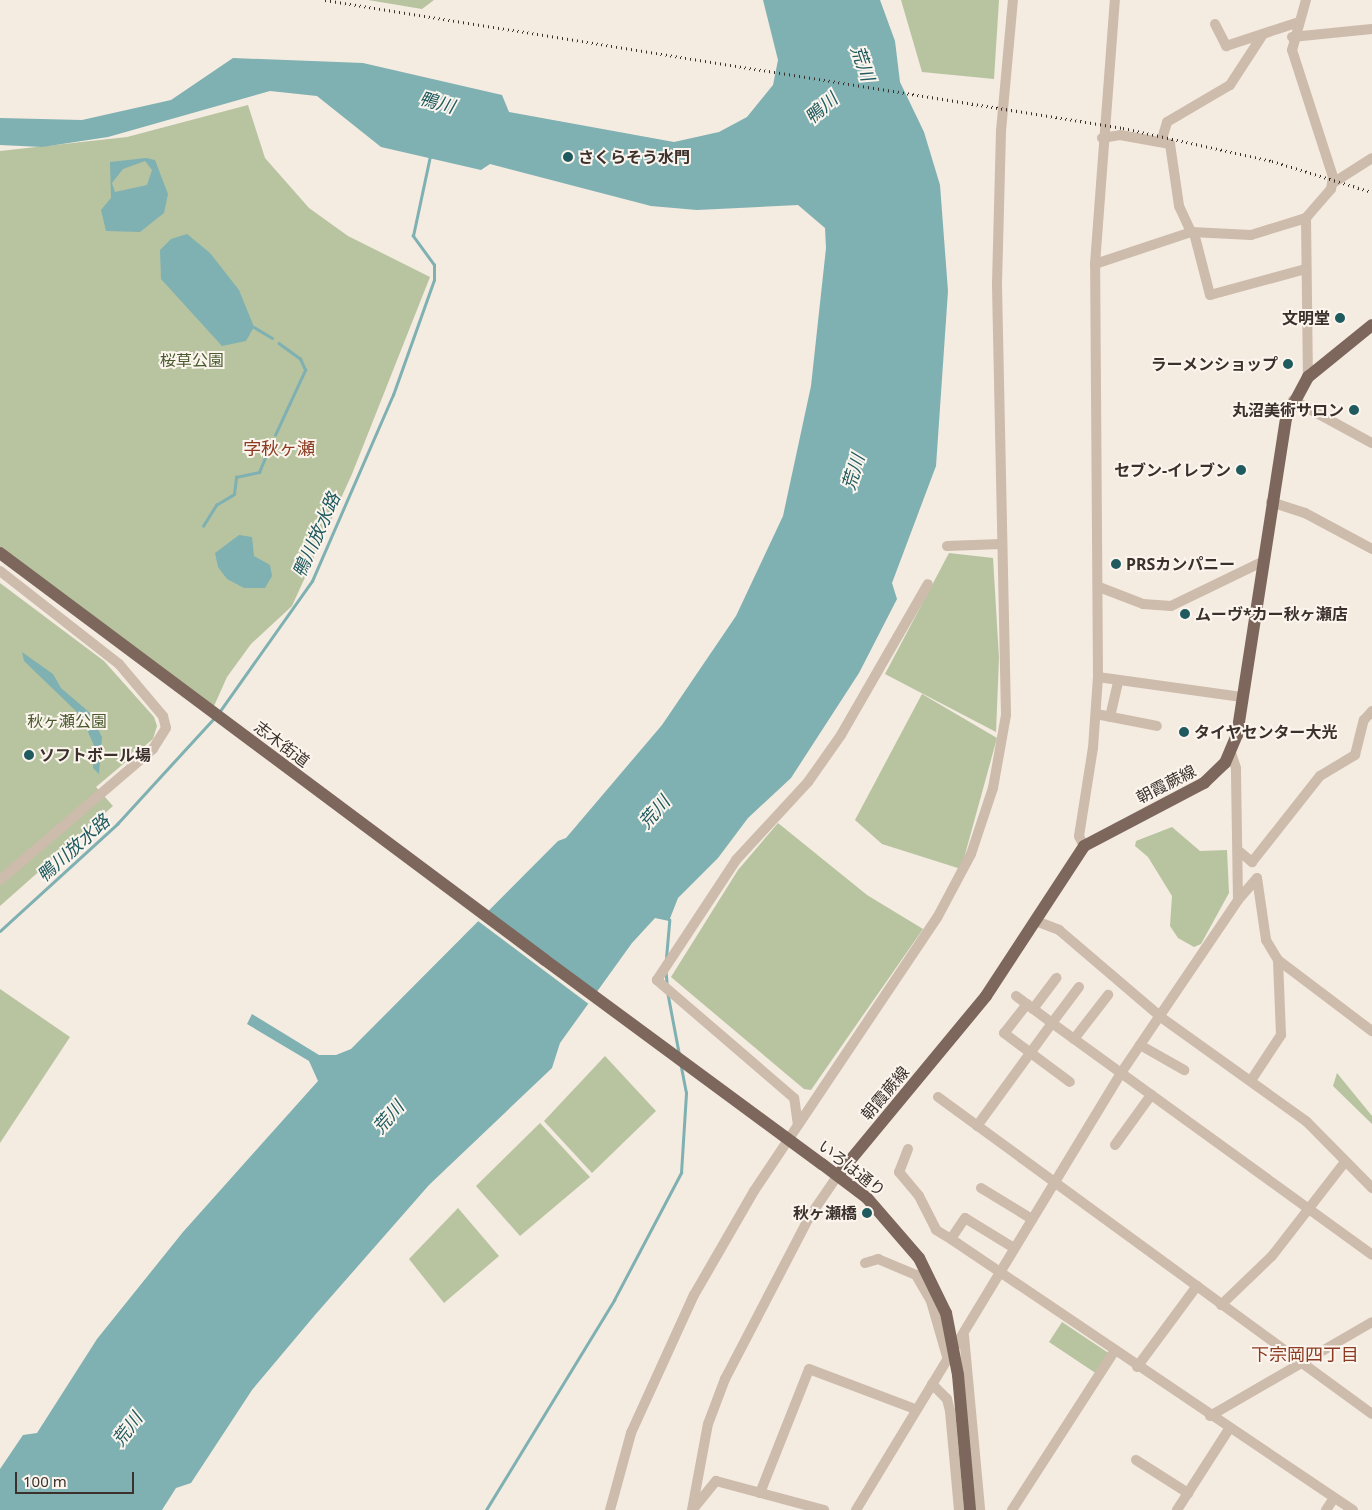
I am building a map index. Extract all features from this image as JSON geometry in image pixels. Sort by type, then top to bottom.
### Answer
[{"type":"main road","points":[[1231,753],[1242,697],[1283,428],[1293,400],[1308,377],[1372,325]]},
{"type":"main road","name":"志木街道","points":[[0,553],[545,960]]},
{"type":"main road","name":"朝霞蕨線","points":[[838,1175],[974,1012],[1084,846],[1204,783],[1231,753]]},
{"type":"main road","name":"いろは通り","points":[[545,960],[867,1198],[920,1258],[946,1314],[958,1375],[970,1510]]},
{"type":"street","points":[[610,1510],[644,1399],[712,1261],[798,1125],[937,918],[976,841],[1005,730],[1001,544],[1000,173],[1013,0]]},
{"type":"street","points":[[1084,846],[1078,836],[1096,714],[1098,677],[1099,588],[1095,264],[1102,138],[1115,0]]},
{"type":"street","points":[[1306,0],[1292,38],[1298,75],[1333,183]]},
{"type":"street","points":[[1216,24],[1226,46],[1262,36],[1299,22]]},
{"type":"street","points":[[1292,38],[1372,29]]},
{"type":"street","points":[[1161,142],[1167,122],[1230,85],[1262,36]]},
{"type":"street","points":[[1102,138],[1170,144],[1179,206],[1192,233],[1210,295],[1306,269]]},
{"type":"street","points":[[1095,264],[1192,233],[1250,235],[1306,218],[1333,183],[1372,158]]},
{"type":"street","points":[[1306,218],[1308,377]]},
{"type":"street","points":[[1293,400],[1372,443]]},
{"type":"street","points":[[1271,502],[1305,513],[1372,549]]},
{"type":"street","points":[[947,546],[1001,544]]},
{"type":"street","points":[[1099,588],[1143,604],[1171,606],[1262,562]]},
{"type":"street","points":[[0,571],[112,658],[160,712],[166,728],[153,749],[0,880]]},
{"type":"street","points":[[798,1125],[794,1098],[657,980],[736,860],[808,782],[841,736],[928,584]]},
{"type":"street","points":[[1098,677],[1118,682],[1242,697]]},
{"type":"street","points":[[1110,717],[1118,682]]},
{"type":"street","points":[[1252,862],[1320,776],[1355,754],[1364,720],[1372,711]]},
{"type":"street","points":[[1096,714],[1157,726]]},
{"type":"street","points":[[1231,753],[1236,768],[1240,852],[1238,900]]},
{"type":"street","points":[[1240,852],[1252,862],[1257,878],[1266,940],[1278,960],[1372,1031]]},
{"type":"street","points":[[856,1510],[915,1409],[964,1336],[1014,1248],[1121,1073],[1140,1045],[1162,1018],[1238,900],[1257,878]]},
{"type":"street","points":[[1036,921],[1059,930],[1162,1018],[1252,1079],[1307,1122],[1372,1188]]},
{"type":"street","points":[[1252,1079],[1281,1035],[1278,960]]},
{"type":"street","points":[[1056,978],[1004,1033],[1070,1082]]},
{"type":"street","points":[[977,1126],[1079,987]]},
{"type":"street","points":[[1074,1039],[1108,995]]},
{"type":"street","points":[[1016,996],[1372,1255]]},
{"type":"street","points":[[1140,1045],[1184,1070]]},
{"type":"street","points":[[1115,1145],[1151,1095]]},
{"type":"street","points":[[938,1097],[1053,1183],[1372,1414]]},
{"type":"street","points":[[908,1149],[899,1172],[919,1196],[936,1230],[951,1239],[998,1275],[1353,1510]]},
{"type":"street","points":[[1221,1305],[1272,1256],[1345,1162]]},
{"type":"street","points":[[693,1510],[708,1424],[725,1379],[810,1216],[838,1175]]},
{"type":"street","points":[[981,1188],[1032,1219]]},
{"type":"street","points":[[951,1239],[964,1218],[1014,1248]]},
{"type":"street","points":[[865,1263],[878,1259],[916,1275],[931,1300],[948,1360]]},
{"type":"street","points":[[1137,1367],[1197,1286]]},
{"type":"street","points":[[1210,1416],[1372,1322]]},
{"type":"street","points":[[964,1336],[980,1510]]},
{"type":"street","points":[[1012,1510],[1114,1352]]},
{"type":"street","points":[[760,1493],[809,1369],[915,1409]]},
{"type":"street","points":[[932,1384],[947,1399],[950,1411],[959,1510]]},
{"type":"street","points":[[1177,1510],[1229,1428]]},
{"type":"street","points":[[1136,1460],[1188,1493]]},
{"type":"street","points":[[693,1510],[716,1481],[824,1510]]},
{"type":"street","points":[[1326,1510],[1334,1498]]},
{"type":"green space","points":[[368,0],[434,0],[422,9]]},
{"type":"green space","points":[[901,0],[999,0],[994,79],[922,72]]},
{"type":"green space","name":"桜草公園","points":[[248,105],[265,158],[309,208],[348,236],[430,277],[352,474],[292,606],[251,644],[227,677],[214,706],[0,547],[0,151],[127,137]]},
{"type":"green space","points":[[949,553],[993,558],[999,658],[996,732],[885,674]]},
{"type":"green space","name":"秋ヶ瀬公園","points":[[0,583],[104,661],[154,717],[157,726],[153,739],[96,787],[113,806],[0,906]]},
{"type":"green space","points":[[922,694],[997,738],[961,869],[882,844],[855,820]]},
{"type":"green space","points":[[778,823],[867,895],[923,929],[811,1090],[804,1089],[671,977],[738,870]]},
{"type":"green space","points":[[1172,827],[1200,851],[1227,850],[1229,893],[1201,944],[1194,947],[1178,938],[1170,926],[1172,896],[1148,857],[1135,846],[1136,841]]},
{"type":"green space","points":[[0,989],[70,1037],[0,1143]]},
{"type":"green space","points":[[605,1056],[656,1111],[592,1173],[544,1121]]},
{"type":"green space","points":[[1337,1073],[1372,1116],[1372,1124],[1333,1086]]},
{"type":"green space","points":[[540,1123],[590,1177],[520,1236],[476,1186]]},
{"type":"green space","points":[[458,1208],[499,1256],[444,1303],[409,1259]]},
{"type":"green space","points":[[1062,1322],[1110,1354],[1097,1374],[1049,1342]]},
{"type":"water","points":[[763,0],[880,0],[895,41],[900,82],[924,132],[940,185],[948,291],[936,466],[892,583],[897,599],[859,673],[791,778],[748,818],[718,858],[678,898],[669,921],[655,918],[632,943],[560,1043],[552,1068],[429,1185],[315,1315],[252,1390],[191,1483],[176,1488],[162,1510],[0,1510],[0,1469],[23,1435],[37,1433],[97,1339],[183,1232],[318,1081],[309,1061],[247,1024],[252,1014],[319,1055],[336,1055],[351,1049],[558,841],[566,838],[662,725],[736,616],[783,516],[811,386],[826,248],[825,228],[798,205],[697,210],[651,206],[490,164],[481,170],[381,147],[317,96],[270,91],[108,137],[42,147],[0,145],[0,118],[82,120],[171,100],[233,58],[363,63],[502,95],[509,112],[674,142],[719,132],[747,117],[773,85],[778,60]]},
{"type":"water","points":[[146,158],[155,160],[168,194],[164,213],[140,232],[106,231],[101,210],[111,198],[110,162]],"holes":[[[145,161],[152,170],[147,185],[115,192],[112,183],[123,169]]]},
{"type":"water","points":[[187,234],[210,253],[239,290],[254,327],[246,341],[222,346],[161,279],[160,250],[171,239]]},
{"type":"water","points":[[239,535],[252,537],[254,556],[270,565],[272,576],[265,588],[244,588],[227,579],[218,567],[215,553]]},
{"type":"water","points":[[22,652],[53,674],[61,688],[89,712],[102,737],[99,774],[93,768],[95,748],[81,716],[24,661]]},
{"type":"pier","points":[[488,911],[599,994],[590,1005],[478,921]]},
{"type":"waterway","name":"鴨川放水路","points":[[220,711],[312,581],[393,395],[434,280],[434,265],[413,236],[430,156]]},
{"type":"waterway","points":[[254,327],[272,338]]},
{"type":"waterway","points":[[275,435],[305,370],[300,359],[279,344]]},
{"type":"waterway","points":[[203,526],[216,505],[234,494],[236,477],[259,472],[269,449]]},
{"type":"waterway","name":"鴨川放水路","points":[[0,931],[117,824],[215,717]]},
{"type":"waterway","points":[[666,958],[669,920]]},
{"type":"waterway","points":[[666,971],[667,983]]},
{"type":"waterway","points":[[668,994],[679,1052]]},
{"type":"waterway","points":[[486,1510],[614,1300],[681,1173],[686,1093],[681,1067]]},
{"type":"railway","points":[[325,0],[1123,128],[1272,161],[1372,192]]},
{"type":"place","name":"さくらそう水門","points":[[568,157]]},
{"type":"place","name":"文明堂","points":[[1340,318]]},
{"type":"place","name":"ラーメンショップ","points":[[1288,364]]},
{"type":"place","name":"丸沼美術サロン","points":[[1354,410]]},
{"type":"place","name":"セブン-イレブン","points":[[1241,470]]},
{"type":"place","name":"PRSカンパニー","points":[[1116,564]]},
{"type":"place","name":"ムーヴ*カー秋ヶ瀬店","points":[[1185,614]]},
{"type":"place","name":"タイヤセンター大光","points":[[1184,732]]},
{"type":"place","name":"ソフトボール場","points":[[29,755]]},
{"type":"place","name":"秋ヶ瀬橋","points":[[867,1213]]},
{"type":"district","name":"字秋ヶ瀬","points":[[279,448]]},
{"type":"district","name":"下宗岡四丁目","points":[[1305,1354]]},
{"type":"water label","name":"荒川","points":[[863,63]]},
{"type":"water label","name":"鴨川","points":[[437,102]]},
{"type":"water label","name":"鴨川","points":[[821,108]]},
{"type":"water label","name":"荒川","points":[[853,472]]},
{"type":"water label","name":"荒川","points":[[654,812]]},
{"type":"water label","name":"荒川","points":[[388,1117]]},
{"type":"water label","name":"荒川","points":[[127,1429]]}]
